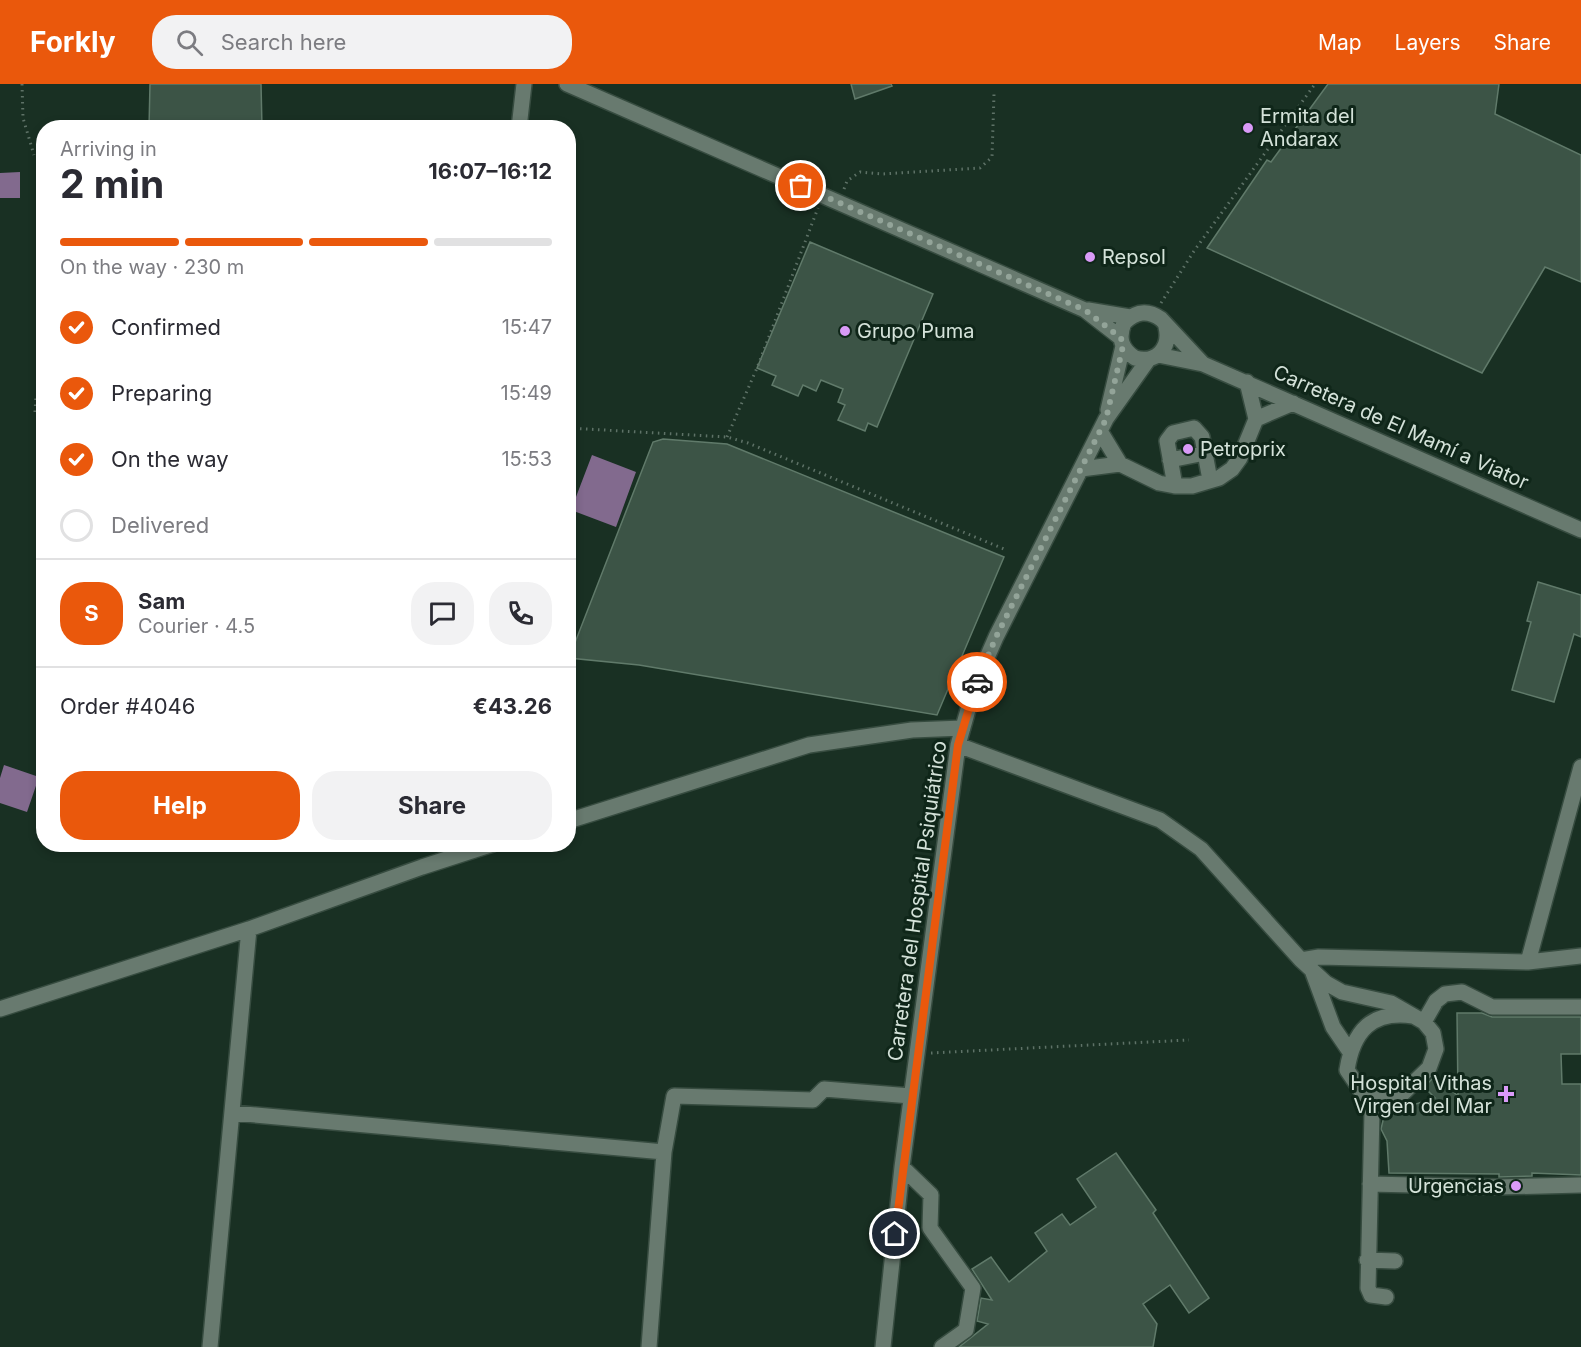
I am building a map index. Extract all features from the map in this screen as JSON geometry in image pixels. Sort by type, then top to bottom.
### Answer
[{"type":"street","points":[[520,120],[524,84]]},
{"type":"street","points":[[567,84],[1085,310],[1130,317]]},
{"type":"street","points":[[1085,310],[1122,342],[1135,358],[1153,357],[1203,364]]},
{"type":"street","points":[[1120,464],[1103,425],[1122,342],[1124,323],[1130,317],[1142,312],[1154,314],[1203,364]]},
{"type":"street","points":[[1103,425],[1153,357],[1167,342],[1166,327]]},
{"type":"street","name":"Carretera de El Mamí a Viator","points":[[1203,364],[1581,530]]},
{"type":"street","points":[[1080,469],[1120,464],[1159,483],[1175,486],[1210,480],[1232,469],[1240,458],[1256,419],[1247,382]]},
{"type":"street","points":[[1256,419],[1293,403]]},
{"type":"street","name":"Carretera del Hospital Psiquiátrico","points":[[883,1347],[902,1167],[958,745],[975,685],[996,637],[1103,425]]},
{"type":"street","points":[[1175,486],[1167,441],[1173,432],[1194,428],[1202,437],[1210,480]]},
{"type":"street","points":[[1170,460],[1205,453]]},
{"type":"street","points":[[576,818],[809,745],[912,730],[963,728]]},
{"type":"street","points":[[958,745],[1160,820],[1201,849],[1326,983],[1342,992],[1391,1003],[1419,1019],[1432,1033],[1436,1049],[1429,1068],[1402,1094],[1389,1099],[1364,1095],[1347,1070],[1350,1052],[1361,1030],[1377,1019],[1395,1013],[1419,1019]]},
{"type":"street","points":[[1528,962],[1581,766]]},
{"type":"street","points":[[0,1009],[249,929],[468,852]]},
{"type":"street","points":[[210,1347],[249,929]]},
{"type":"street","points":[[1306,964],[1319,957],[1528,962],[1581,956]]},
{"type":"street","points":[[1306,964],[1332,1027],[1350,1052]]},
{"type":"street","points":[[1419,1019],[1445,994],[1462,992],[1492,1007],[1581,1007]]},
{"type":"street","points":[[649,1347],[664,1152],[674,1096],[813,1100],[824,1089],[911,1096]]},
{"type":"street","points":[[1377,1098],[1372,1112],[1368,1288],[1371,1294],[1386,1297]]},
{"type":"street","points":[[233,1113],[664,1152]]},
{"type":"street","points":[[902,1167],[931,1195],[930,1228],[974,1288],[966,1330],[942,1347]]},
{"type":"street","points":[[1370,1184],[1497,1187],[1581,1185]]},
{"type":"street","points":[[1367,1260],[1395,1261]]},
{"type":"path","points":[[22,84],[24,118],[34,155]]},
{"type":"path","points":[[1154,314],[1194,250],[1315,84]]},
{"type":"path","points":[[840,202],[847,181],[860,172],[882,174],[980,168],[992,157],[994,94]]},
{"type":"path","points":[[727,437],[757,368],[823,195]]},
{"type":"path","points":[[35,412],[36,396]]},
{"type":"path","points":[[576,428],[727,437],[748,443],[1004,549]]},
{"type":"path","points":[[918,1054],[1189,1040]]},
{"type":"shaded area","points":[[20,172],[20,198],[0,198],[0,173]]},
{"type":"shaded area","points":[[592,455],[636,472],[616,527],[576,512],[576,497]]},
{"type":"shaded area","points":[[4,765],[36,776],[36,786],[27,812],[0,803],[0,778]]},
{"type":"building","points":[[150,84],[261,84],[262,120],[149,120]]},
{"type":"building","points":[[851,84],[891,84],[892,86],[855,99]]},
{"type":"building","points":[[1328,84],[1499,84],[1495,114],[1581,155],[1581,282],[1545,267],[1482,373],[1207,248],[1267,160],[1271,162]]},
{"type":"building","name":"Grupo Puma","points":[[810,242],[933,294],[877,427],[868,423],[865,431],[838,420],[845,405],[838,402],[843,389],[821,380],[816,391],[803,385],[798,396],[772,385],[776,376],[757,368]]},
{"type":"building","points":[[663,439],[727,444],[1004,557],[937,715],[639,665],[576,659],[576,640],[653,442]]},
{"type":"building","points":[[1538,582],[1581,595],[1581,637],[1574,634],[1554,702],[1512,690],[1531,622],[1527,621]]},
{"type":"building","name":"Hospital Vithas Virgen del Mar","points":[[1457,1013],[1482,1013],[1492,1017],[1581,1017],[1581,1054],[1561,1054],[1562,1084],[1581,1084],[1581,1175],[1532,1173],[1532,1176],[1499,1177],[1499,1174],[1389,1173],[1387,1141],[1381,1129],[1386,1108],[1397,1110],[1435,1098],[1424,1087],[1435,1076],[1458,1096]]},
{"type":"building","points":[[1116,1153],[1156,1210],[1153,1213],[1209,1298],[1189,1313],[1170,1285],[1143,1304],[1157,1324],[1153,1347],[959,1347],[988,1324],[977,1321],[981,1298],[992,1300],[972,1269],[991,1257],[1009,1282],[1047,1251],[1035,1233],[1062,1214],[1070,1225],[1096,1207],[1077,1179]]},
{"type":"way so far","points":[[801,186],[1085,310],[1121,338],[1123,346],[1106,419],[996,637],[977,682]]},
{"type":"place","name":"Ermita del Andarax","points":[[1248,128]]},
{"type":"place","name":"Repsol","points":[[1090,257]]},
{"type":"place","name":"Grupo Puma","points":[[845,331]]},
{"type":"place","name":"Petroprix","points":[[1188,449]]},
{"type":"place","name":"Hospital Vithas Virgen del Mar","points":[[1506,1094]]},
{"type":"place","name":"Urgencias","points":[[1516,1186]]},
{"type":"route","points":[[895,1234],[958,745],[977,682]]}]
